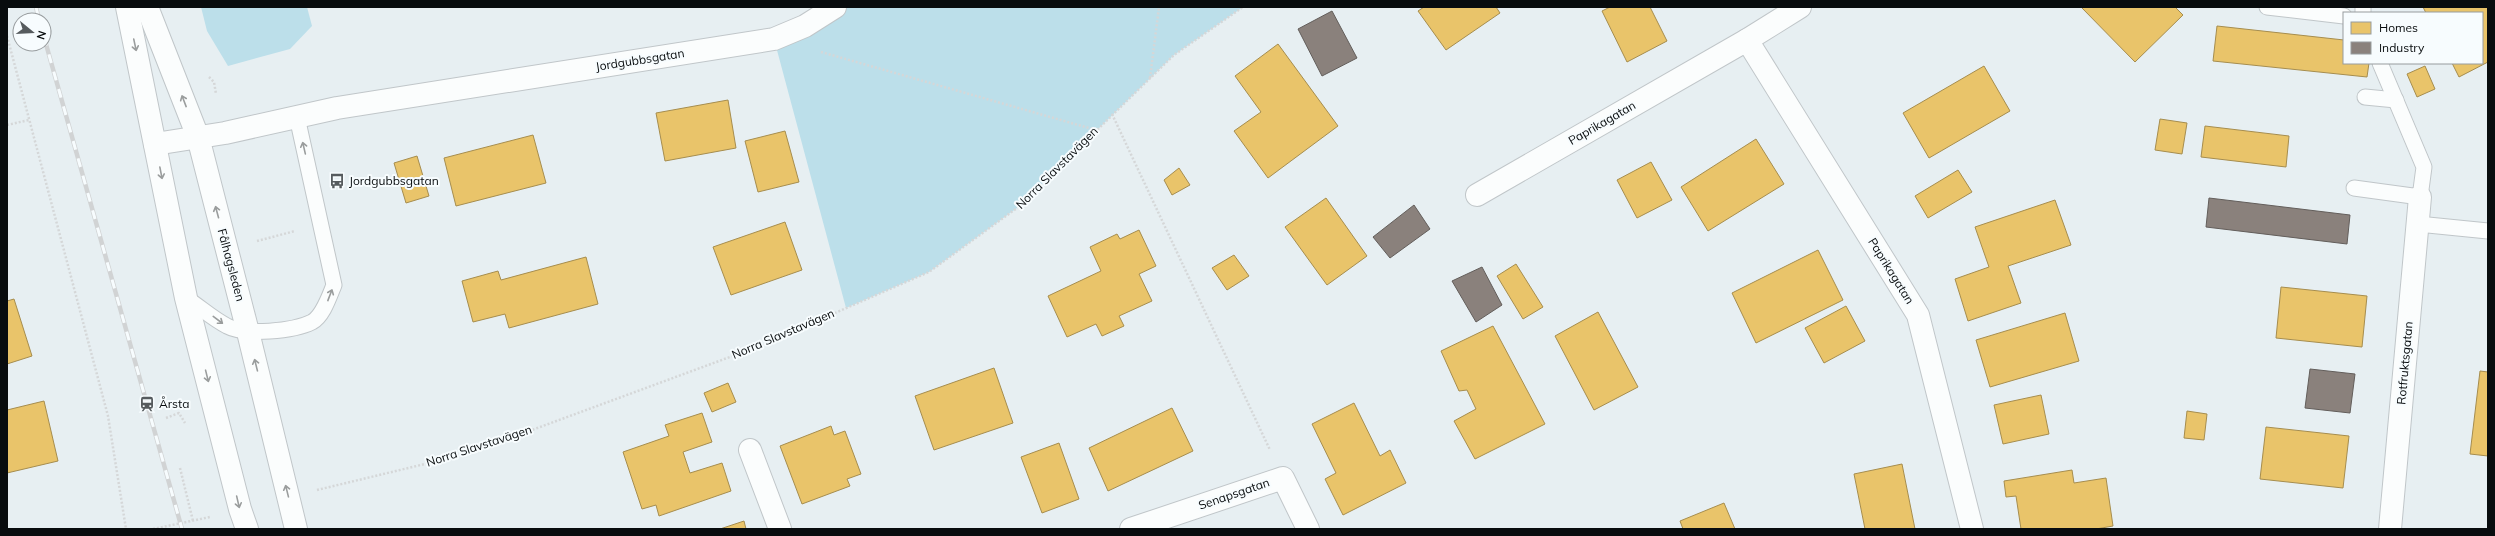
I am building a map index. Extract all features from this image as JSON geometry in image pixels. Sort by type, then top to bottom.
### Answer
[{"type":"street","points":[[127,7],[186,298],[244,519]]},
{"type":"street","name":"Fålhagsleden","points":[[147,7],[198,137],[248,332],[296,529]]},
{"type":"street","name":"Jordgubbsgatan","points":[[155,144],[198,137],[344,107],[774,39],[803,16],[835,7]]},
{"type":"street","name":"Paprikagatan","points":[[1477,195],[1747,40],[1800,7]]},
{"type":"street","name":"Paprikagatan","points":[[1747,40],[1918,316],[1972,529]]},
{"type":"street","name":"Rotfruktsgatan","points":[[2390,529],[2420,197]]},
{"type":"street","points":[[750,450],[780,529]]},
{"type":"street","name":"Senapsgatan","points":[[1132,529],[1283,478],[1308,529]]},
{"type":"lane","points":[[2267,7],[2343,16]]},
{"type":"lane","points":[[2354,188],[2420,197],[2424,167],[2380,64]]},
{"type":"lane","points":[[2365,97],[2396,100]]},
{"type":"lane","points":[[186,298],[227,327],[248,332],[275,331],[313,322],[326,305],[334,285],[297,117]]},
{"type":"lane","points":[[2418,224],[2488,231]]},
{"type":"path","points":[[1150,78],[1159,7]]},
{"type":"path","name":"Norra Slavstavägen","points":[[288,498],[429,463],[494,444],[757,347],[929,272],[1018,208],[1112,114],[1174,55],[1243,7]]},
{"type":"path","points":[[7,36],[108,416],[126,529]]},
{"type":"path","points":[[774,39],[1096,130]]},
{"type":"path","points":[[1112,114],[1283,478]]},
{"type":"path","points":[[7,125],[30,120]]},
{"type":"path","points":[[180,468],[193,521]]},
{"type":"path","points":[[153,529],[193,521],[244,519]]},
{"type":"shaded area","points":[[201,7],[307,7],[312,26],[290,49],[228,66],[207,31]]},
{"type":"shaded area","points":[[835,7],[1243,7],[1174,55],[1017,208],[929,272],[846,308],[774,39]]},
{"type":"building: Homes","points":[[1424,7],[1496,7],[1500,13],[1446,50],[1418,11]]},
{"type":"building: Homes","points":[[1610,7],[1650,7],[1667,41],[1627,62],[1602,11]]},
{"type":"building: Homes","points":[[2081,7],[2175,7],[2183,15],[2135,62]]},
{"type":"building: Homes","points":[[2423,7],[2488,7],[2488,62],[2459,77],[2452,64],[2483,64],[2483,12],[2426,12]]},
{"type":"building: Homes","points":[[2217,26],[2343,40],[2343,64],[2369,64],[2367,77],[2213,61]]},
{"type":"building: Homes","points":[[1278,44],[1338,126],[1268,178],[1234,131],[1261,112],[1235,76]]},
{"type":"building: Homes","points":[[1984,66],[2010,111],[1929,158],[1903,113]]},
{"type":"building: Homes","points":[[2425,66],[2435,89],[2417,97],[2407,74]]},
{"type":"building: Homes","points":[[728,100],[736,148],[665,161],[656,113]]},
{"type":"building: Homes","points":[[2160,119],[2187,123],[2182,154],[2155,150]]},
{"type":"building: Homes","points":[[2205,126],[2289,136],[2286,167],[2201,157]]},
{"type":"building: Homes","points":[[785,131],[799,182],[758,192],[745,141]]},
{"type":"building: Homes","points":[[533,135],[546,183],[456,206],[444,158]]},
{"type":"building: Homes","points":[[1756,139],[1784,184],[1708,231],[1681,187]]},
{"type":"building: Homes","points":[[417,156],[429,196],[406,203],[394,163]]},
{"type":"building: Homes","points":[[1651,162],[1672,200],[1637,218],[1617,180]]},
{"type":"building: Homes","points":[[1179,168],[1190,185],[1172,195],[1164,180]]},
{"type":"building: Homes","points":[[1958,170],[1972,192],[1928,218],[1915,196]]},
{"type":"building: Homes","points":[[1326,198],[1367,256],[1327,285],[1285,227]]},
{"type":"building: Homes","points":[[2055,200],[2071,245],[2008,266],[2021,303],[1968,321],[1955,279],[1989,267],[1975,227]]},
{"type":"building: Homes","points":[[785,222],[802,270],[731,295],[713,247]]},
{"type":"building: Homes","points":[[1139,230],[1156,266],[1139,274],[1152,301],[1119,316],[1124,326],[1102,336],[1096,324],[1067,337],[1048,296],[1101,271],[1090,247],[1117,234],[1120,239]]},
{"type":"building: Homes","points":[[1818,250],[1843,300],[1756,343],[1732,293]]},
{"type":"building: Homes","points":[[1234,255],[1249,276],[1227,290],[1212,268]]},
{"type":"building: Homes","points":[[586,257],[598,304],[509,328],[505,314],[473,322],[462,281],[498,271],[501,280]]},
{"type":"building: Homes","points":[[1516,264],[1543,307],[1523,319],[1497,276]]},
{"type":"building: Homes","points":[[2281,287],[2367,296],[2362,347],[2276,338]]},
{"type":"building: Homes","points":[[14,299],[32,356],[7,364],[7,301]]},
{"type":"building: Homes","points":[[1846,306],[1865,341],[1824,363],[1805,328]]},
{"type":"building: Homes","points":[[1598,312],[1638,387],[1594,410],[1555,336]]},
{"type":"building: Homes","points":[[2065,313],[2079,361],[1990,387],[1976,340]]},
{"type":"building: Homes","points":[[1493,326],[1545,424],[1475,459],[1454,421],[1476,409],[1467,390],[1459,391],[1441,351]]},
{"type":"building: Homes","points":[[994,368],[1013,423],[934,450],[915,396]]},
{"type":"building: Homes","points":[[2480,371],[2488,372],[2488,456],[2470,454]]},
{"type":"building: Homes","points":[[728,383],[736,402],[712,412],[704,393]]},
{"type":"building: Homes","points":[[2041,395],[2049,434],[2003,444],[1994,405]]},
{"type":"building: Homes","points":[[44,401],[58,461],[7,473],[7,410]]},
{"type":"building: Homes","points":[[1354,403],[1380,456],[1390,450],[1406,483],[1343,515],[1325,479],[1336,473],[1312,424]]},
{"type":"building: Homes","points":[[1172,408],[1193,451],[1108,491],[1089,448]]},
{"type":"building: Homes","points":[[2187,411],[2207,414],[2204,440],[2184,438]]},
{"type":"building: Homes","points":[[702,413],[712,442],[683,452],[690,473],[722,463],[731,491],[659,516],[656,505],[642,509],[623,452],[669,436],[665,425]]},
{"type":"building: Homes","points":[[831,426],[834,435],[845,431],[861,474],[847,479],[850,486],[802,504],[780,446]]},
{"type":"building: Homes","points":[[2266,427],[2349,436],[2343,488],[2260,479]]},
{"type":"building: Homes","points":[[1059,443],[1079,499],[1042,513],[1021,457]]},
{"type":"building: Homes","points":[[1902,464],[1915,529],[1865,529],[1854,474]]},
{"type":"building: Homes","points":[[2072,470],[2074,483],[2106,478],[2113,526],[2096,529],[2021,529],[2016,496],[2006,497],[2004,481]]},
{"type":"building: Homes","points":[[1724,503],[1735,529],[1683,529],[1680,521]]},
{"type":"building: Homes","points":[[744,521],[746,529],[720,529]]},
{"type":"building: Industry","points":[[1332,11],[1357,58],[1322,76],[1298,29]]},
{"type":"building: Industry","points":[[2209,198],[2350,215],[2347,244],[2206,227]]},
{"type":"building: Industry","points":[[1414,205],[1430,229],[1390,258],[1373,237]]},
{"type":"building: Industry","points":[[1482,267],[1502,305],[1476,322],[1452,281]]},
{"type":"building: Industry","points":[[2310,369],[2355,374],[2350,413],[2305,408]]},
{"type":"railway","points":[[36,7],[37,12]]},
{"type":"railway","points":[[48,52],[182,529]]},
{"type":"place","name":"Jordgubbsgatan","points":[[337,181]]},
{"type":"place","name":"Årsta","points":[[147,404]]}]
